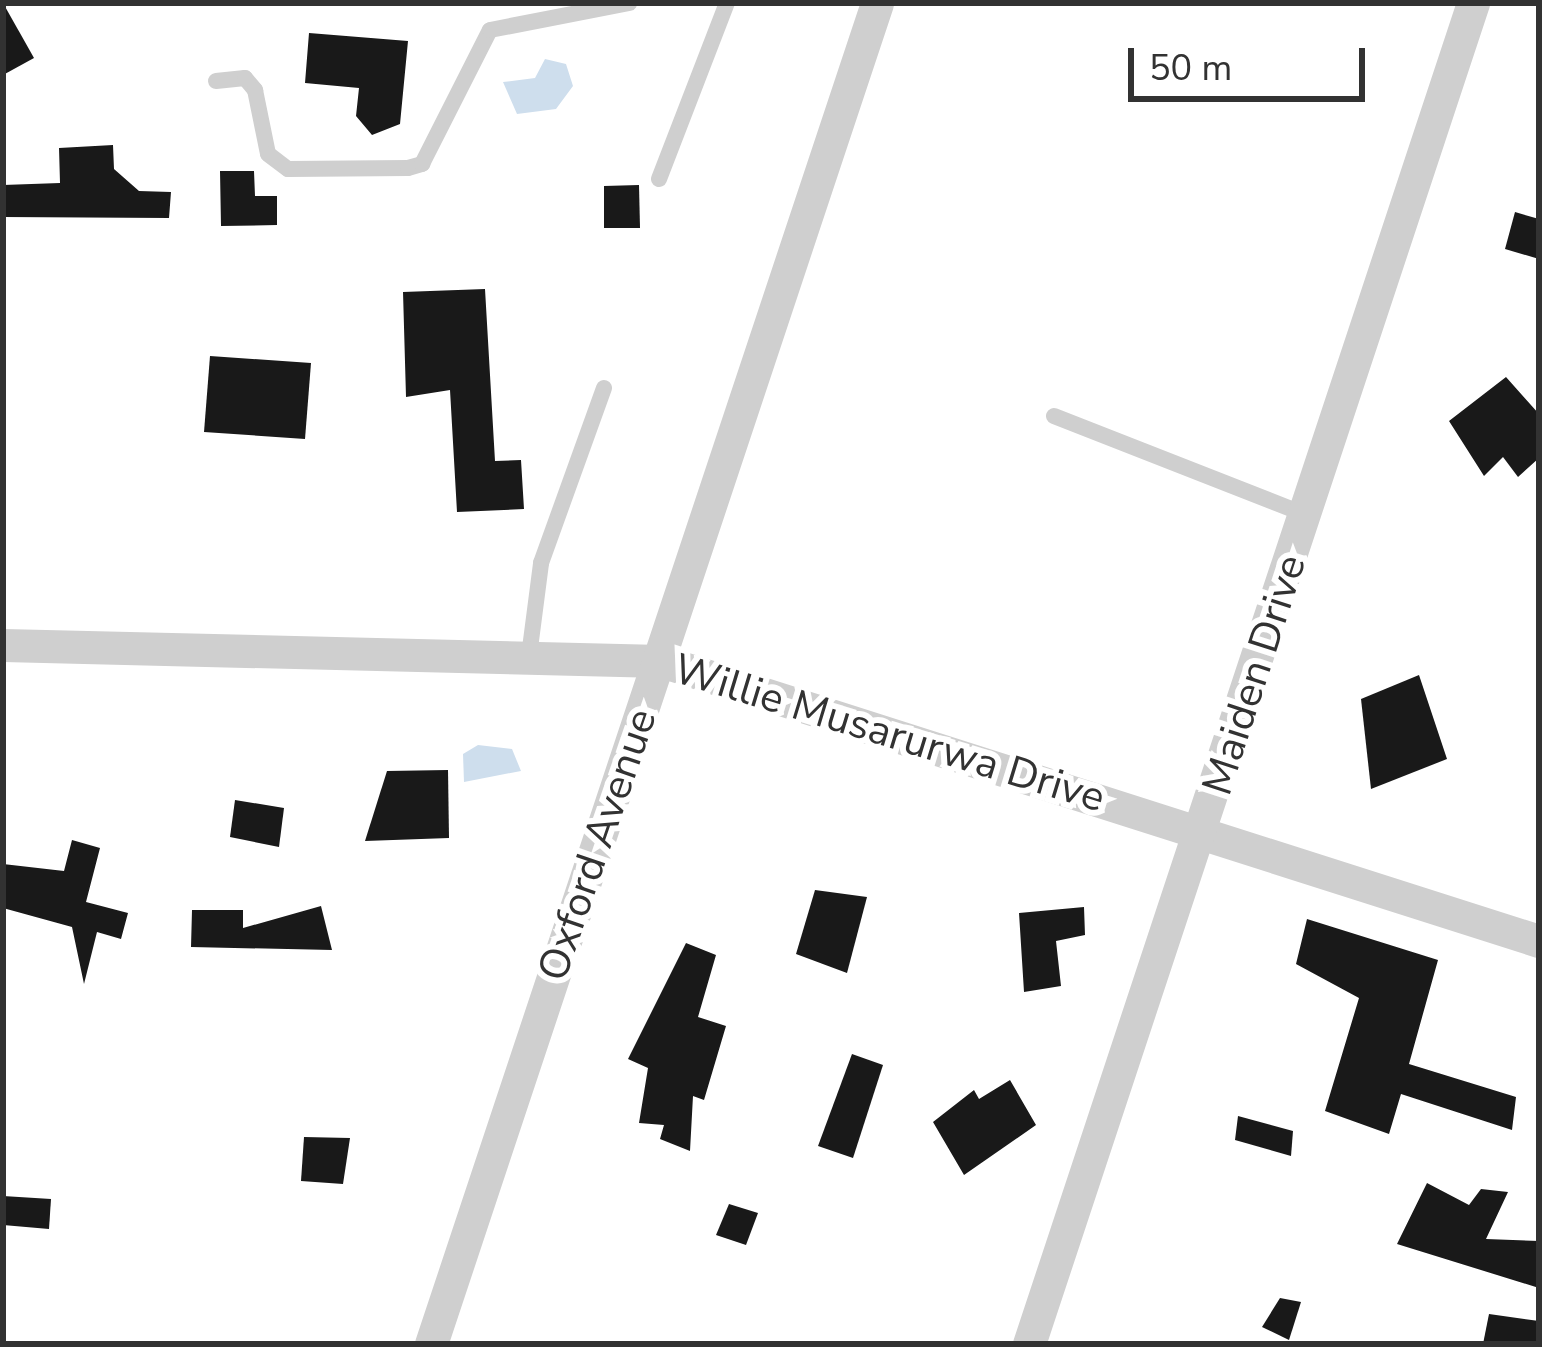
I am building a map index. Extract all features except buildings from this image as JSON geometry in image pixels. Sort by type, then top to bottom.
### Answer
[{"type":"street","name":"Oxford Avenue","points":[[431,1344],[877,3]]},
{"type":"street","name":"Maiden Drive","points":[[1029,1344],[1204,832],[1473,3]]},
{"type":"street","name":"Willie Musarurwa Drive","points":[[3,645],[661,661],[1539,941]]},
{"type":"lane","points":[[216,82],[245,78],[255,90],[268,154],[288,169],[408,167],[422,164],[490,30],[629,3]]},
{"type":"lane","points":[[659,179],[727,3]]},
{"type":"lane","points":[[529,656],[541,563],[604,388]]},
{"type":"lane","points":[[1054,416],[1307,515]]},
{"type":"water","points":[[545,59],[566,64],[573,86],[556,109],[517,114],[503,82],[535,78]]},
{"type":"water","points":[[478,745],[512,749],[521,771],[464,782],[463,754]]}]
